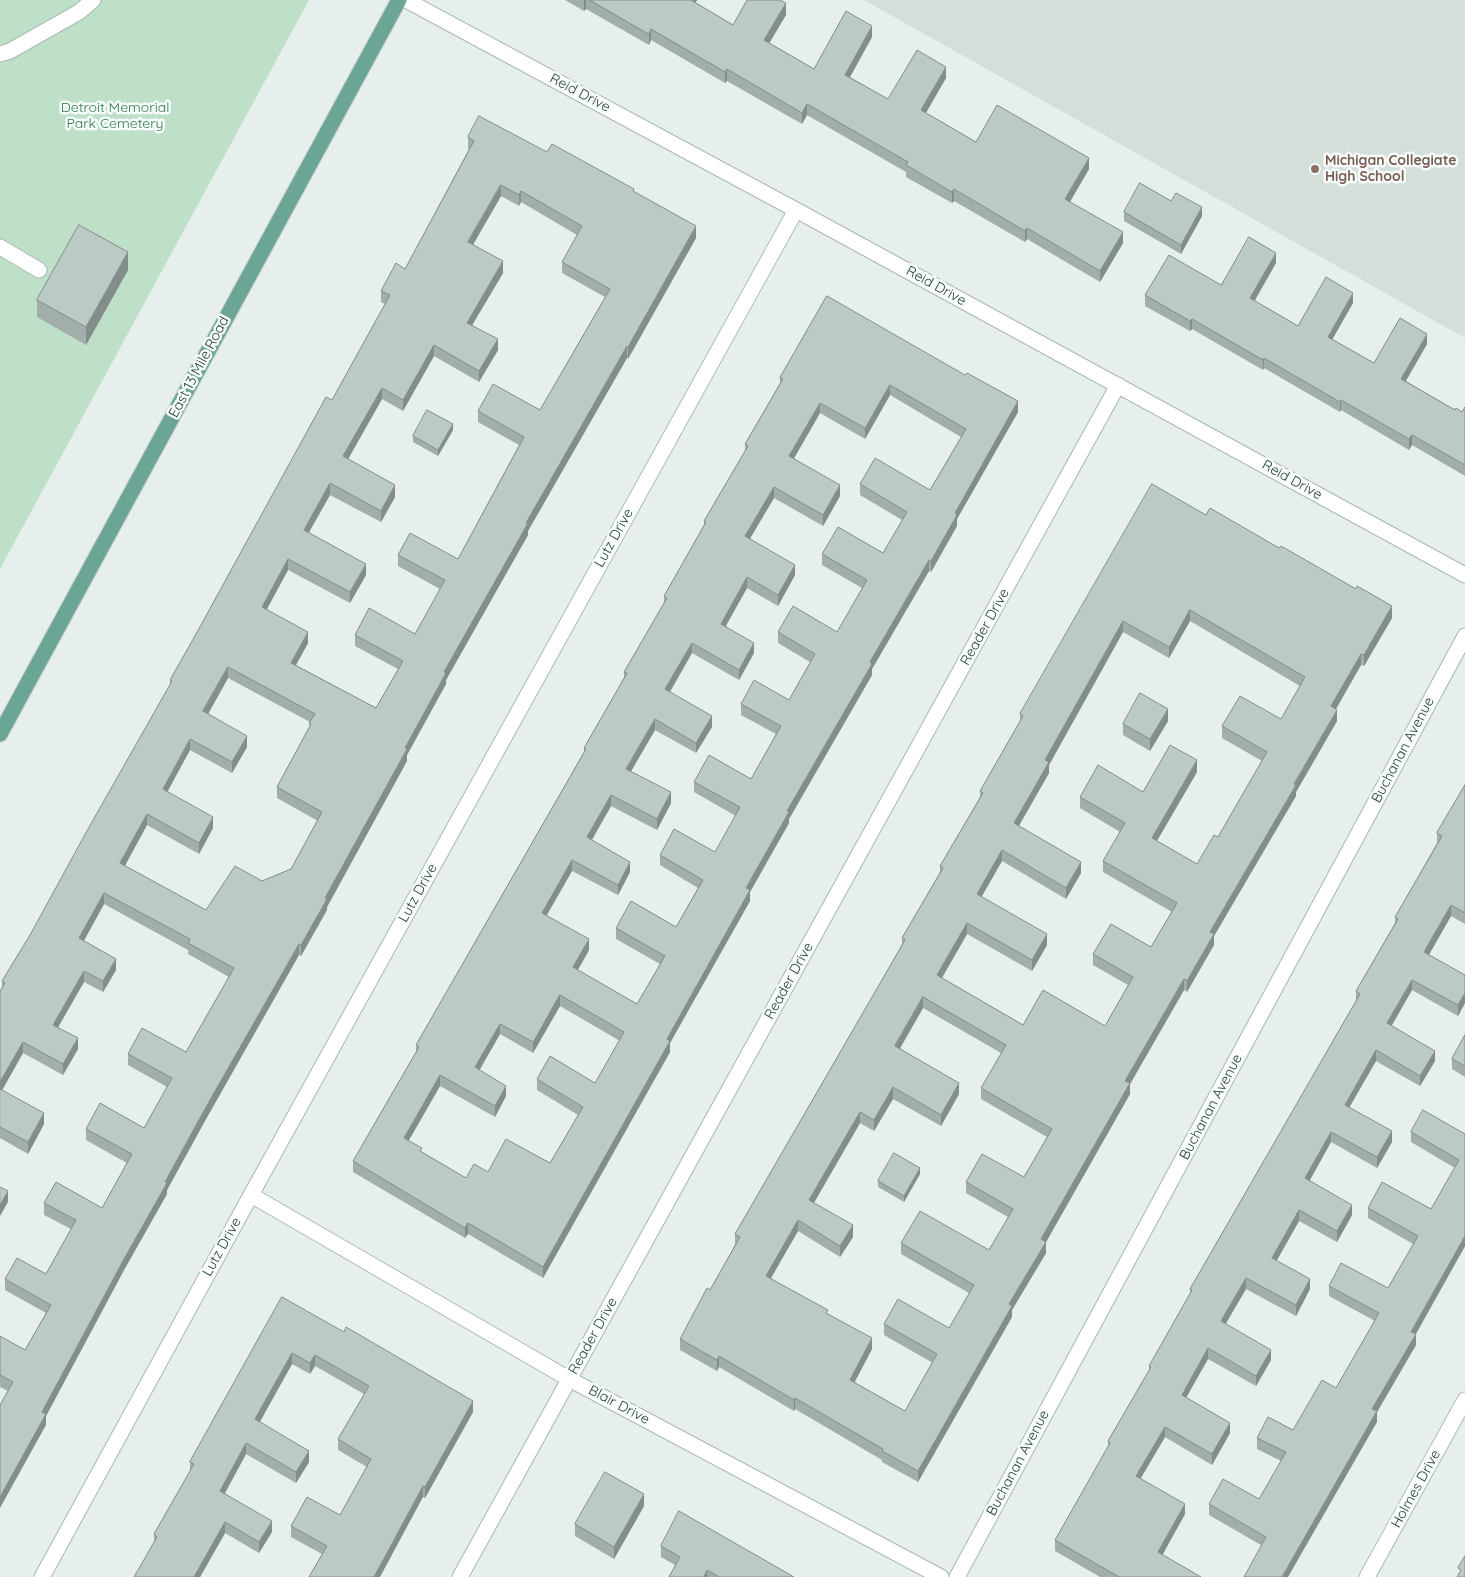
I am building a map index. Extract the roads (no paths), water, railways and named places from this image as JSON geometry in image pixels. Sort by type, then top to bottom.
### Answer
[{"type":"main road","name":"East 13 Mile Road","points":[[0,734],[399,0]]},
{"type":"street","points":[[0,54],[10,51],[78,12],[93,0]]},
{"type":"street","name":"Reid Drive","points":[[406,0],[796,210],[1465,575]]},
{"type":"street","name":"Lutz Drive","points":[[42,1577],[796,210]]},
{"type":"street","points":[[0,247],[39,270]]},
{"type":"street","name":"Reader Drive","points":[[460,1577],[1118,385]]},
{"type":"street","name":"Buchanan Avenue","points":[[957,1577],[1465,636]]},
{"type":"street","name":"Blair Drive","points":[[251,1195],[570,1379],[941,1577]]},
{"type":"street","name":"Holmes Drive","points":[[1367,1577],[1465,1400]]},
{"type":"place","name":"Michigan Collegiate High School","points":[[1315,169]]},
{"type":"park label","name":"Detroit Memorial Park Cemetery","points":[[115,116]]}]
